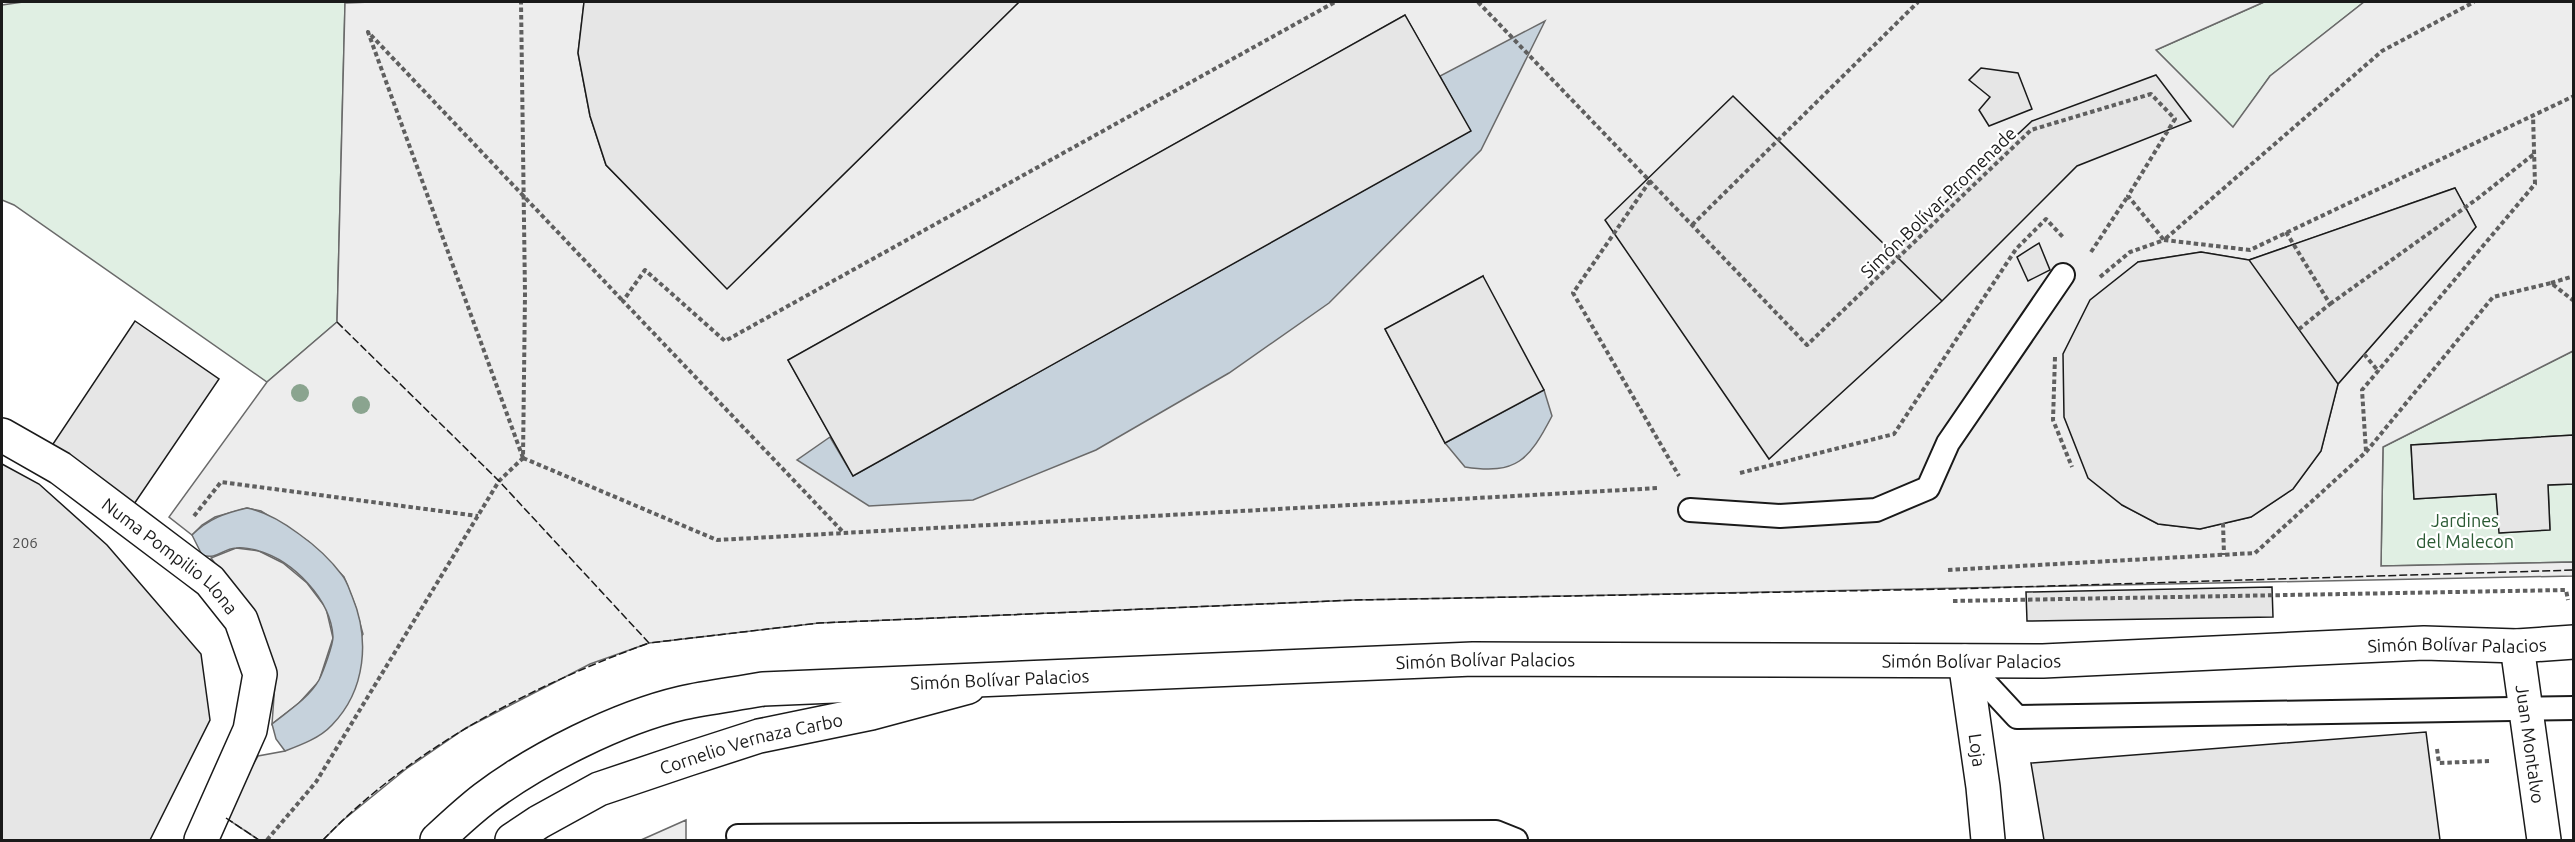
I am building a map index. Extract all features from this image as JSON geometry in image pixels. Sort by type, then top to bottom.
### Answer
[{"type":"main road","name":"Numa Pompilio Llona","points":[[2,435],[60,468],[210,581],[242,620],[260,674],[250,730],[201,840]]},
{"type":"main road","name":"Simón Bolívar Palacios","points":[[437,840],[484,798],[535,766],[616,726],[681,703],[764,689],[1473,659],[2043,661],[2424,643],[2517,646],[2574,642]]},
{"type":"main road","name":"Juan Montalvo","points":[[2517,646],[2544,840]]},
{"type":"main road","name":"Loja","points":[[1965,661],[1988,840]]},
{"type":"main road","name":"Cornelio Vernaza Carbo","points":[[512,840],[539,822],[599,789],[688,759],[759,736],[871,712],[1002,678]]},
{"type":"lane","points":[[1690,510],[1780,516],[1876,510],[1928,488],[1948,442],[2063,275]]},
{"type":"lane","points":[[1965,661],[2017,717],[2574,708]]},
{"type":"lane","points":[[738,836],[1496,832],[1516,840]]},
{"type":"path","points":[[267,840],[316,782],[499,481],[523,458],[525,294],[521,2]]},
{"type":"path","points":[[623,301],[645,270],[725,341],[1335,2]]},
{"type":"path","name":"Simón Bolívar Promenade","points":[[1478,2],[1807,345],[2031,130],[2151,94],[2175,119],[2128,196]]},
{"type":"path","points":[[1692,225],[1918,2]]},
{"type":"path","points":[[2098,278],[2130,252],[2164,240],[2382,51],[2474,2]]},
{"type":"path","points":[[843,532],[368,32],[523,458],[717,540],[1662,488]]},
{"type":"path","points":[[2085,261],[2128,196],[2164,240],[2250,250],[2574,96]]},
{"type":"path","points":[[2366,452],[2362,390],[2535,184],[2533,116]]},
{"type":"path","points":[[2298,330],[2330,304],[2477,199],[2534,153]]},
{"type":"path","points":[[1650,181],[1573,293],[1680,477]]},
{"type":"path","points":[[1732,475],[1894,434],[2016,249],[2046,219],[2069,244]]},
{"type":"path","points":[[2286,232],[2330,304]]},
{"type":"path","points":[[1948,570],[2254,553],[2366,452],[2493,297],[2574,276]]},
{"type":"path","points":[[2551,283],[2574,301]]},
{"type":"path","points":[[2055,354],[2053,420],[2072,467]]},
{"type":"path","points":[[2364,354],[2379,372]]},
{"type":"path","points":[[221,482],[478,516]]},
{"type":"path","points":[[2223,523],[2224,555]]},
{"type":"path","points":[[1953,601],[2566,590],[2568,601]]},
{"type":"green space","points":[[23,2],[371,2],[345,4],[337,322],[267,382],[14,205],[2,200],[2,5]]},
{"type":"green space","points":[[2264,2],[2364,2],[2270,76],[2233,128],[2156,50]]},
{"type":"green space","name":"Jardines del Malecon","points":[[2573,351],[2573,435],[2411,445],[2414,499],[2496,494],[2500,533],[2550,529],[2548,485],[2573,484],[2573,562],[2381,566],[2383,447]]},
{"type":"shaded area","points":[[584,2],[578,53],[590,116],[606,165],[727,288],[1019,2],[2264,2],[2156,50],[2233,127],[2270,76],[2364,2],[2573,2],[2573,351],[2383,447],[2381,566],[2573,562],[2573,576],[1355,600],[819,623],[649,643],[590,664],[466,728],[406,769],[342,821],[323,840],[259,840],[223,816],[258,756],[285,751],[363,634],[355,605],[344,577],[308,541],[261,511],[247,508],[215,517],[192,535],[169,517],[267,382],[337,322],[345,3]],"holes":[[[1405,15],[1470,131],[853,476],[788,360]],[[2455,188],[2476,227],[2338,384],[2321,451],[2293,489],[2251,517],[2200,529],[2158,524],[2122,505],[2138,262],[2201,252],[2249,260]],[[1483,276],[1445,443],[1385,329]]]},
{"type":"shaded area","points":[[1545,21],[1481,150],[1329,303],[1229,373],[1096,450],[973,500],[869,506],[797,460],[830,437],[853,476],[1470,131],[1440,76]]},
{"type":"shaded area","points":[[1544,390],[1552,416],[1536,444],[1519,461],[1497,469],[1465,467],[1445,443]]},
{"type":"shaded area","points":[[247,508],[281,522],[328,558],[347,582],[358,612],[361,629],[363,646],[358,680],[343,711],[322,734],[285,751],[276,739],[272,724],[315,687],[331,646],[333,637],[331,623],[318,596],[308,584],[285,563],[272,556],[244,548],[231,549],[212,556],[202,555],[192,535],[217,517]]},
{"type":"shaded area","points":[[236,548],[259,551],[283,563],[307,583],[326,608],[333,638],[319,681],[299,703],[272,724],[276,669],[250,611],[211,558]]},
{"type":"shaded area","points":[[686,820],[686,840],[641,840]]},
{"type":"building","points":[[584,2],[1019,2],[727,289],[606,165],[590,116],[578,53]]},
{"type":"building","points":[[1405,15],[1471,131],[853,476],[788,360]]},
{"type":"building","points":[[1981,68],[2018,73],[2032,109],[1989,126],[1979,110],[1990,97],[1969,80]]},
{"type":"building","points":[[2156,75],[2191,121],[2077,166],[1942,301],[1892,252],[2032,121]]},
{"type":"building","points":[[1733,96],[1942,301],[1769,459],[1605,220]]},
{"type":"building","points":[[2455,188],[2476,227],[2338,384],[2321,451],[2293,489],[2251,517],[2200,529],[2158,524],[2122,505],[2088,478],[2064,417],[2063,354],[2090,300],[2138,262],[2201,252],[2249,260]]},
{"type":"building","points":[[2455,188],[2476,227],[2338,384],[2249,260]]},
{"type":"building","points":[[2039,243],[2050,270],[2028,281],[2017,257]]},
{"type":"building","points":[[1483,276],[1544,390],[1445,443],[1385,329]]},
{"type":"building","points":[[135,321],[219,379],[130,510],[47,453]]},
{"type":"building","points":[[2574,435],[2574,484],[2548,485],[2550,530],[2499,533],[2496,494],[2414,499],[2411,445]]},
{"type":"building","points":[[2,464],[39,484],[107,545],[201,654],[210,720],[150,840],[2,840]]},
{"type":"building","points":[[2272,587],[2273,617],[2027,621],[2026,592]]},
{"type":"building","points":[[2426,732],[2440,840],[2044,840],[2031,763]]},
{"type":"fence","points":[[337,322],[499,481],[649,643],[819,623],[1355,600],[1951,589],[2574,570]]},
{"type":"fence","points":[[323,840],[394,776],[475,723],[561,679],[649,643]]},
{"type":"fence","points":[[226,818],[259,840]]}]
